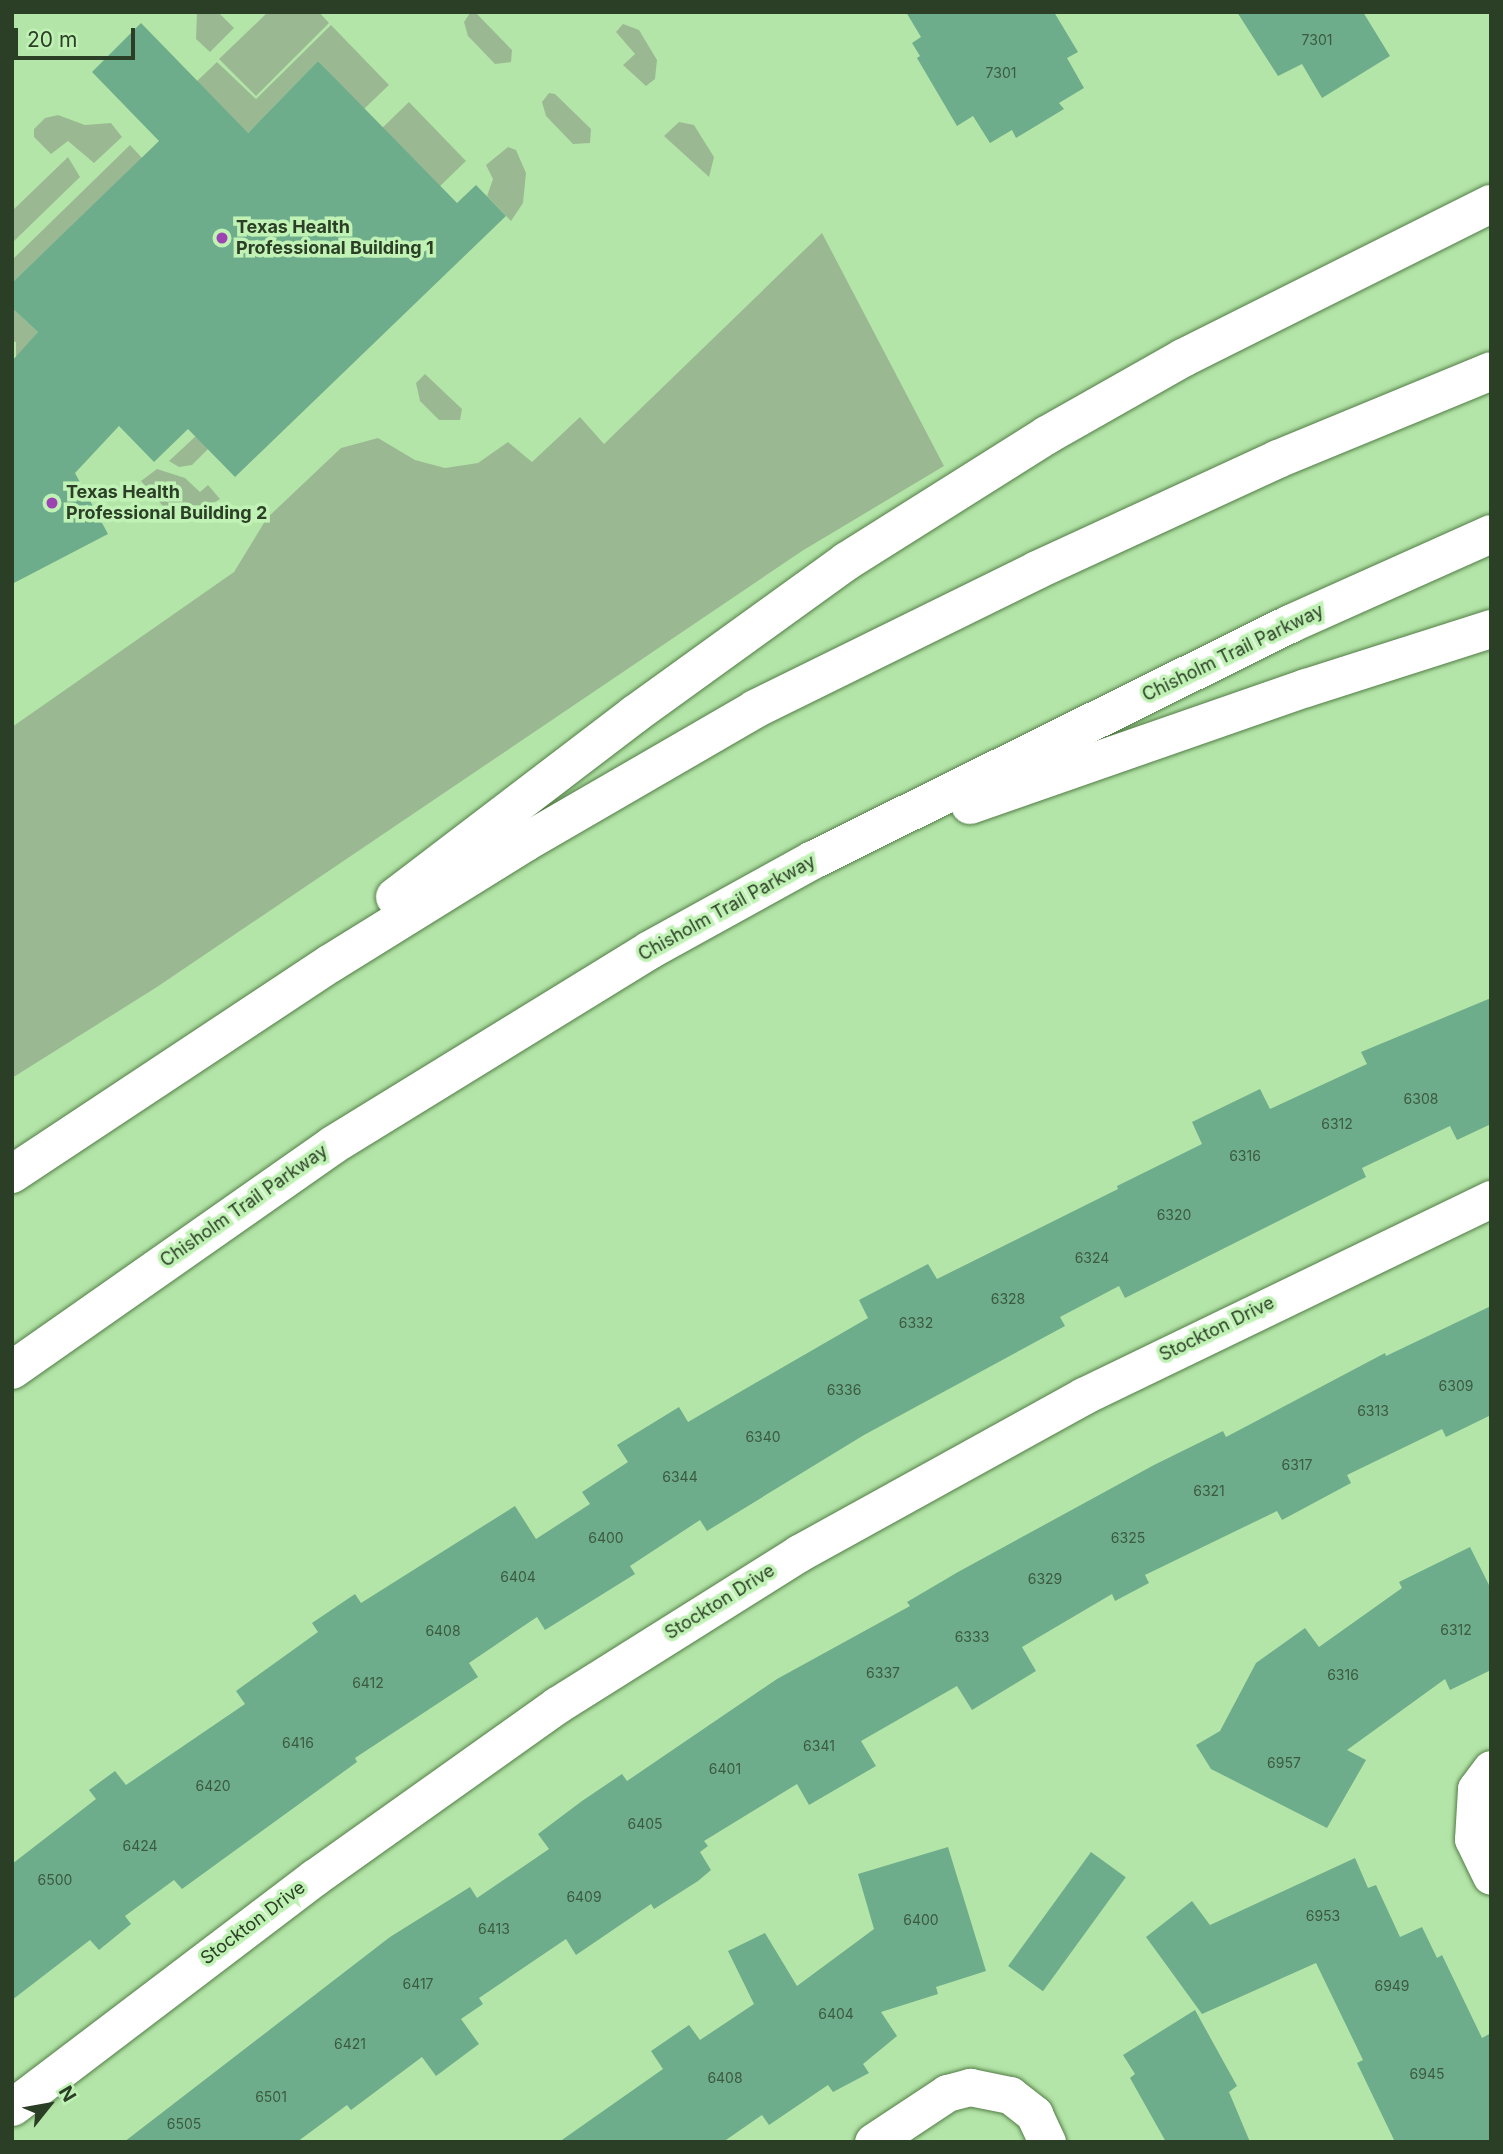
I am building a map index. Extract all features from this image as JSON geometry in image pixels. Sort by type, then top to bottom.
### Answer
[{"type":"highway","points":[[208,1040],[635,714],[847,561],[1046,435],[1184,358],[1491,204]]},
{"type":"highway","points":[[12,1174],[208,1040],[526,842],[755,709],[1037,570],[1240,477],[1491,371]]},
{"type":"highway","name":"Chisholm Trail Parkway","points":[[12,1370],[345,1137],[638,957],[813,860],[1290,624],[1491,534]]},
{"type":"highway","points":[[813,860],[1306,688],[1491,629]]},
{"type":"street","name":"Stockton Drive","points":[[12,2107],[315,1877],[546,1713],[799,1553],[1083,1395],[1491,1199]]},
{"type":"street","points":[[1491,1769],[1476,1788],[1472,1839],[1491,1876]]},
{"type":"street","points":[[873,2142],[947,2093],[984,2088],[1010,2095],[1034,2114],[1047,2142]]},
{"type":"green space","points":[[197,12],[218,12],[234,28],[210,52],[196,39]]},
{"type":"green space","points":[[268,12],[319,12],[329,23],[256,96],[219,59]]},
{"type":"green space","points":[[470,13],[477,14],[512,50],[511,62],[495,64],[468,36],[464,22]]},
{"type":"green space","points":[[623,24],[639,30],[657,60],[655,79],[646,86],[623,65],[635,54],[616,32]]},
{"type":"green space","points":[[331,25],[389,85],[364,109],[318,61],[241,140],[197,81],[217,62],[256,99]]},
{"type":"green space","points":[[549,93],[555,94],[591,129],[590,143],[573,144],[546,116],[542,102]]},
{"type":"green space","points":[[409,102],[466,161],[439,187],[382,128]]},
{"type":"green space","points":[[58,115],[85,125],[111,123],[122,137],[94,163],[68,141],[51,154],[34,137],[34,129],[45,118]]},
{"type":"green space","points":[[679,122],[694,125],[714,157],[709,177],[664,136]]},
{"type":"green space","points":[[130,145],[143,159],[12,283],[12,260]]},
{"type":"green space","points":[[508,147],[516,150],[526,173],[523,203],[511,221],[487,196],[493,179],[486,165]]},
{"type":"green space","points":[[68,157],[80,177],[12,243],[12,211]]},
{"type":"green space","points":[[822,233],[944,466],[802,551],[157,987],[12,1078],[12,727],[234,572],[267,518],[341,448],[378,438],[415,460],[445,468],[478,463],[508,442],[532,462],[580,417],[604,444]]},
{"type":"green space","points":[[12,308],[38,332],[16,359],[16,342],[12,341]]},
{"type":"green space","points":[[425,374],[462,409],[460,420],[439,420],[420,401],[416,383]]},
{"type":"green space","points":[[198,434],[208,449],[192,465],[179,467],[169,461]]},
{"type":"green space","points":[[157,469],[185,478],[200,492],[208,485],[220,499],[190,517],[170,514],[141,481]]},
{"type":"building","points":[[906,12],[1054,12],[1078,52],[1067,58],[1084,88],[1059,103],[1064,109],[1016,138],[1012,130],[990,143],[973,116],[957,126],[917,58],[920,56],[912,43],[921,37]]},
{"type":"building","points":[[1237,12],[1363,12],[1390,56],[1322,98],[1302,64],[1278,76]]},
{"type":"building","name":"Texas Health Professional Building 1","points":[[141,23],[248,133],[318,61],[457,203],[476,185],[506,216],[235,477],[188,429],[154,462],[119,426],[75,473],[108,534],[12,584],[12,361],[38,332],[12,308],[12,283],[159,141],[92,72]]},
{"type":"building","points":[[1491,998],[1491,1124],[1457,1140],[1450,1126],[1362,1168],[1366,1177],[1125,1298],[1119,1286],[1060,1317],[1065,1326],[864,1435],[707,1531],[700,1520],[630,1566],[635,1574],[545,1630],[537,1617],[469,1663],[478,1677],[355,1758],[357,1762],[182,1889],[174,1880],[125,1916],[131,1924],[99,1950],[90,1940],[12,2000],[12,1864],[96,1799],[89,1790],[115,1771],[126,1785],[245,1704],[236,1691],[318,1632],[312,1623],[355,1594],[361,1603],[515,1506],[536,1539],[590,1504],[582,1492],[628,1462],[617,1445],[679,1407],[688,1422],[868,1318],[859,1300],[928,1264],[937,1279],[1118,1189],[1117,1186],[1202,1144],[1192,1122],[1260,1089],[1270,1109],[1367,1064],[1361,1052]]},
{"type":"building","points":[[1491,1306],[1491,1415],[1446,1437],[1442,1429],[1347,1475],[1351,1483],[1282,1520],[1277,1511],[1145,1575],[1149,1583],[1115,1601],[1112,1594],[1022,1647],[1036,1671],[972,1710],[957,1686],[861,1741],[876,1766],[809,1805],[797,1784],[704,1841],[708,1846],[700,1852],[711,1870],[698,1881],[654,1909],[651,1904],[576,1955],[566,1939],[479,1998],[483,2004],[461,2019],[479,2044],[436,2076],[422,2057],[351,2110],[347,2105],[297,2142],[124,2142],[390,1937],[470,1887],[477,1898],[549,1849],[538,1834],[582,1801],[622,1774],[627,1781],[777,1679],[910,1606],[907,1602],[958,1572],[1154,1465],[1223,1431],[1226,1437],[1385,1353],[1386,1356]]},
{"type":"building","points":[[1470,1547],[1491,1589],[1491,1670],[1450,1690],[1445,1679],[1347,1750],[1366,1760],[1327,1828],[1211,1769],[1196,1745],[1220,1731],[1256,1663],[1305,1628],[1319,1647],[1402,1588],[1399,1582]]},
{"type":"building","points":[[948,1847],[986,1971],[936,1987],[938,1994],[881,2012],[897,2036],[863,2064],[869,2073],[833,2092],[828,2085],[769,2125],[762,2115],[723,2142],[559,2142],[663,2069],[651,2051],[689,2025],[700,2040],[754,2004],[728,1951],[765,1933],[797,1986],[874,1929],[858,1874]]},
{"type":"building","points":[[1091,1852],[1126,1877],[1043,1991],[1008,1966]]},
{"type":"building","points":[[1355,1858],[1368,1888],[1376,1885],[1400,1937],[1422,1927],[1437,1958],[1442,1955],[1482,2038],[1491,2033],[1491,2142],[1395,2142],[1357,2063],[1363,2060],[1316,1963],[1202,2014],[1146,1937],[1192,1901],[1210,1925]]},
{"type":"building","points":[[1195,2010],[1237,2086],[1229,2092],[1250,2142],[1166,2142],[1130,2078],[1135,2074],[1123,2055]]},
{"type":"place","name":"Texas Health Professional Building 1","points":[[222,238]]},
{"type":"place","name":"Texas Health Professional Building 2","points":[[52,503]]}]
